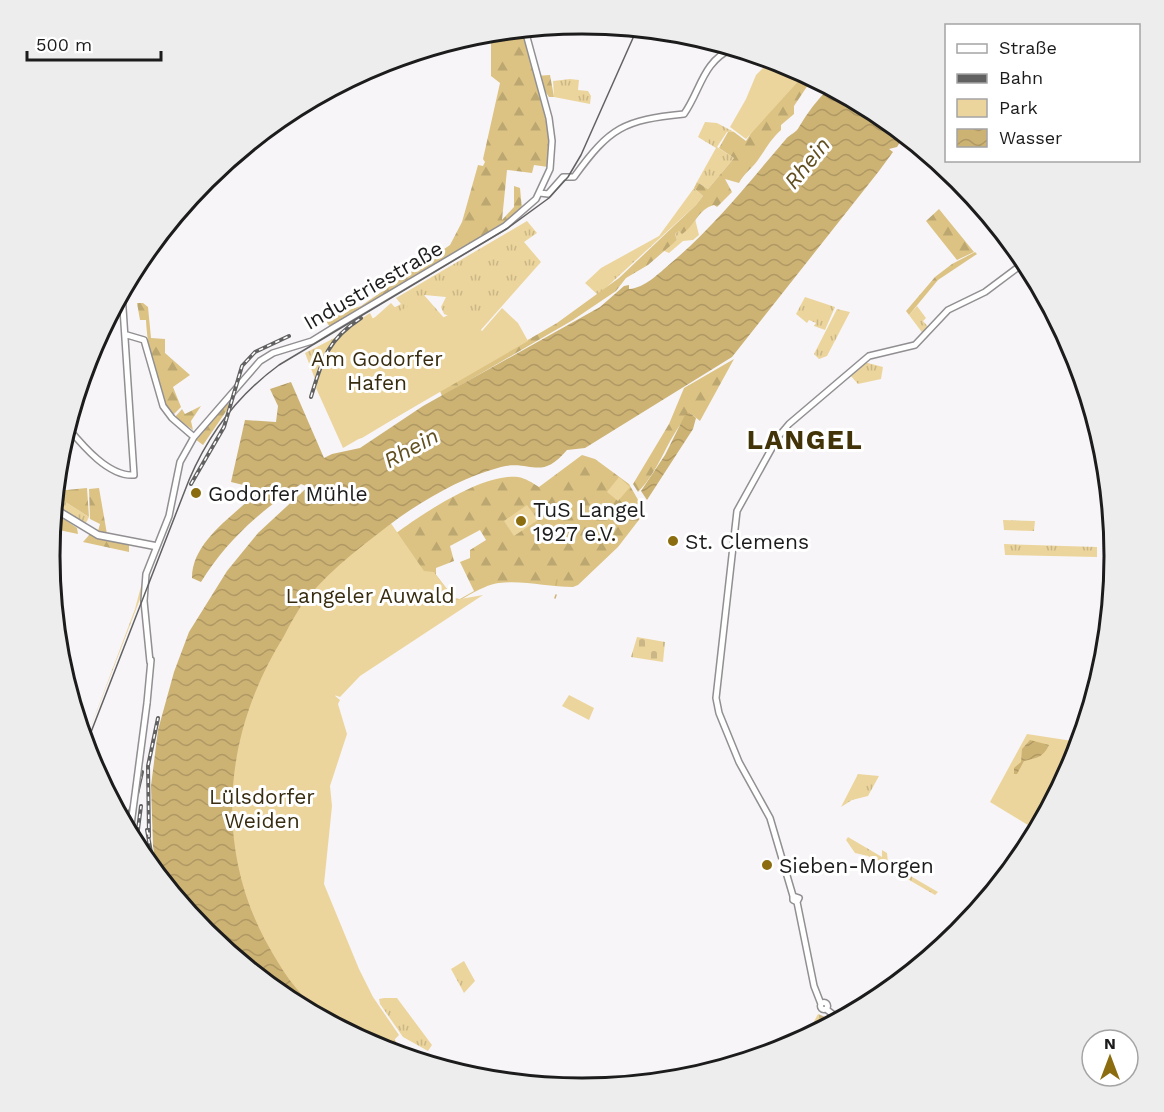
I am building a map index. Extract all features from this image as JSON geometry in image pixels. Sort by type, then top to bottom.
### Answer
[{"type":"main road","points":[[63,514],[98,535],[153,546]]},
{"type":"main road","points":[[78,525],[80,533]]},
{"type":"street","name":"Industriestraße","points":[[131,819],[147,703],[150,662],[146,574],[153,546],[159,539],[171,508],[179,465],[195,436],[260,361],[273,353],[312,341],[455,256],[517,218],[540,193],[550,169],[552,141],[549,118],[527,38]]},
{"type":"street","points":[[540,193],[546,195],[563,177],[573,177],[585,160],[624,126],[654,116],[684,114],[703,74],[714,61],[724,54]]},
{"type":"street","points":[[832,1014],[826,1009],[826,1004],[821,1004],[814,986],[796,898],[770,816],[743,770],[719,713],[716,698],[739,506],[782,430],[865,359],[874,353],[899,351],[915,345],[948,310],[985,292],[1017,268]]},
{"type":"street","points":[[75,435],[116,472],[134,475],[124,307]]},
{"type":"street","points":[[127,335],[138,336],[145,342],[163,406],[181,426],[195,436]]},
{"type":"street","points":[[189,431],[196,431],[205,424]]},
{"type":"street","points":[[181,426],[195,436]]},
{"type":"green space","points":[[525,38],[535,76],[550,75],[554,97],[549,97],[536,78],[548,130],[548,167],[534,165],[532,173],[507,170],[502,220],[514,207],[514,186],[520,188],[522,210],[502,225],[330,327],[324,318],[361,306],[450,245],[462,222],[478,165],[483,166],[485,162],[483,159],[500,83],[491,76],[491,43]]},
{"type":"green space","points":[[764,67],[798,81],[746,139],[730,127],[756,75]]},
{"type":"green space","points":[[791,78],[808,86],[794,106],[794,114],[781,125],[781,130],[739,183],[725,179],[732,192],[717,207],[714,205],[704,210],[686,231],[682,234],[679,231],[675,234],[677,240],[648,265],[626,278],[616,291],[573,320],[442,396],[418,338],[526,341],[557,323],[619,278],[696,205],[703,196],[694,188],[697,182],[708,189],[734,158],[719,148],[728,132],[734,132],[746,141],[776,94]]},
{"type":"green space","points":[[579,80],[578,90],[588,91],[591,96],[590,104],[554,97],[553,81]]},
{"type":"green space","points":[[705,122],[717,123],[734,132],[727,132],[717,147],[734,158],[708,189],[697,182],[716,148],[698,137]]},
{"type":"green space","points":[[694,188],[703,196],[696,205],[598,295],[585,283],[601,268],[659,236]]},
{"type":"green space","points":[[939,209],[974,252],[957,260],[926,221]]},
{"type":"green space","points":[[695,219],[699,235],[693,240],[683,241],[669,253],[662,250],[677,240],[675,234]]},
{"type":"green space","name":"Am Godorfer Hafen","points":[[527,221],[537,233],[524,242],[541,262],[472,340],[440,391],[358,439],[330,418],[305,353],[401,304],[396,298]],"holes":[[[424,295],[446,297],[441,307],[444,314],[449,316],[445,319]]]},
{"type":"green space","points":[[975,252],[977,254],[938,280],[909,315],[906,311],[935,277],[952,264]]},
{"type":"green space","name":"Am Godorfer Hafen","points":[[421,297],[442,318],[459,310],[482,331],[502,308],[518,323],[528,341],[343,448],[316,388],[329,354],[349,328],[370,313],[373,319],[391,303],[399,312]]},
{"type":"green space","points":[[805,297],[835,307],[825,330],[814,326],[816,323],[809,320],[807,323],[796,314]]},
{"type":"green space","points":[[137,303],[143,303],[148,307],[151,338],[165,339],[165,353],[190,375],[173,387],[181,407],[174,414],[167,407],[157,384],[150,356],[146,320],[140,320]]},
{"type":"green space","points":[[917,306],[926,318],[923,321],[930,329],[924,335],[909,315]]},
{"type":"green space","points":[[837,309],[850,312],[827,356],[819,359],[814,354]]},
{"type":"green space","points":[[734,359],[700,421],[690,413],[682,422],[653,473],[638,492],[633,484],[669,424],[684,388]]},
{"type":"green space","points":[[864,362],[883,367],[881,379],[858,384],[850,375]]},
{"type":"green space","points":[[231,394],[227,410],[203,445],[195,439]]},
{"type":"green space","points":[[201,406],[191,421],[193,430],[175,417],[182,409],[185,414]]},
{"type":"green space","points":[[582,455],[595,459],[629,484],[645,512],[618,547],[578,585],[564,587],[508,582],[484,588],[464,598],[416,631],[336,694],[331,702],[320,874],[341,945],[397,1044],[372,1034],[255,891],[395,534],[454,496],[471,488],[504,477],[518,477],[539,487]],"holes":[[[480,530],[486,540],[470,550],[470,558],[460,562],[474,591],[460,599],[454,598],[436,575],[436,568],[454,561],[450,546]]]},
{"type":"green space","points":[[619,477],[630,487],[618,501],[607,492]]},
{"type":"green space","points":[[87,488],[89,517],[64,501],[65,490]]},
{"type":"green space","points":[[99,488],[107,534],[98,531],[100,524],[90,519],[89,489]]},
{"type":"green space","points":[[64,501],[89,517],[85,525],[63,509]]},
{"type":"green space","name":"TuS Langel 1927 e.V.","points":[[527,505],[538,520],[514,536],[504,521]]},
{"type":"green space","points":[[62,518],[77,528],[78,534],[61,531]]},
{"type":"green space","name":"Lülsdorfer Weiden","points":[[388,519],[424,571],[434,572],[455,600],[483,595],[360,676],[340,697],[334,695],[340,700],[338,704],[347,734],[330,786],[332,806],[324,884],[359,969],[373,997],[399,1035],[392,1042],[351,1024],[292,990],[238,948],[214,926],[236,658]]},
{"type":"green space","points":[[1003,520],[1035,521],[1034,531],[1004,530]]},
{"type":"green space","points":[[90,534],[129,544],[129,552],[83,542]]},
{"type":"green space","points":[[1004,544],[1097,547],[1097,557],[1005,555]]},
{"type":"green space","points":[[144,575],[142,594],[90,729],[90,729],[135,609]]},
{"type":"green space","points":[[637,637],[665,642],[663,662],[631,657]]},
{"type":"green space","points":[[569,695],[594,708],[589,720],[562,706]]},
{"type":"green space","points":[[1027,734],[1070,741],[1050,787],[1029,826],[990,802]]},
{"type":"green space","points":[[858,774],[879,776],[868,796],[852,800],[841,807]]},
{"type":"green space","points":[[848,837],[882,857],[882,850],[887,853],[888,863],[938,892],[935,895],[868,856],[855,853],[846,840]]},
{"type":"green space","points":[[464,961],[475,981],[464,993],[451,969]]},
{"type":"green space","points":[[397,998],[432,1045],[428,1051],[403,1037],[380,1004],[379,999]]},
{"type":"green space","points":[[818,1014],[826,1017],[813,1024]]},
{"type":"water","name":"Rhein","points":[[824,94],[872,122],[900,143],[897,147],[889,149],[893,152],[879,171],[732,357],[585,448],[567,450],[550,465],[535,468],[520,465],[501,467],[449,487],[400,517],[363,545],[318,586],[301,606],[264,672],[249,708],[239,746],[233,785],[233,823],[237,862],[248,900],[264,938],[278,963],[306,998],[265,970],[213,925],[168,873],[154,854],[153,846],[151,786],[158,730],[174,672],[189,632],[227,571],[258,533],[311,484],[306,486],[301,484],[245,527],[201,582],[192,578],[199,552],[207,541],[257,492],[256,488],[231,482],[245,420],[276,422],[278,406],[270,389],[291,382],[324,458],[360,448],[423,406],[600,307],[624,286],[629,285],[629,289],[635,288],[652,279],[717,219],[786,139],[798,129]]},
{"type":"water","points":[[686,413],[696,418],[693,429],[647,500],[641,491],[665,455]]},
{"type":"water","points":[[1030,740],[1049,745],[1042,755],[1024,761],[1017,774],[1014,774],[1014,768],[1021,762],[1022,749]]},
{"type":"waterway","points":[[556,585],[557,580]]},
{"type":"tram line","points":[[91,732],[189,480],[206,446],[226,416],[250,389],[279,365],[508,228],[549,198],[568,177],[581,155],[633,38]]},
{"type":"railway","points":[[311,397],[327,352],[340,334],[361,318]]},
{"type":"railway","points":[[191,484],[224,427],[242,366],[255,352],[289,336]]},
{"type":"railway","points":[[149,837],[148,766],[158,718]]},
{"type":"railway","points":[[129,814],[137,794],[142,772]]},
{"type":"railway","points":[[138,830],[141,806]]},
{"type":"railway","points":[[147,830],[150,849]]},
{"type":"place","name":"Godorfer Mühle","points":[[196,493]]},
{"type":"place","name":"TuS Langel 1927 e.V.","points":[[521,521]]},
{"type":"place","name":"St. Clemens","points":[[673,541]]},
{"type":"place","name":"Sieben-Morgen","points":[[767,865]]},
{"type":"district","name":"LANGEL","points":[[805,440]]},
{"type":"park label","name":"Langeler Auwald","points":[[370,595]]}]
